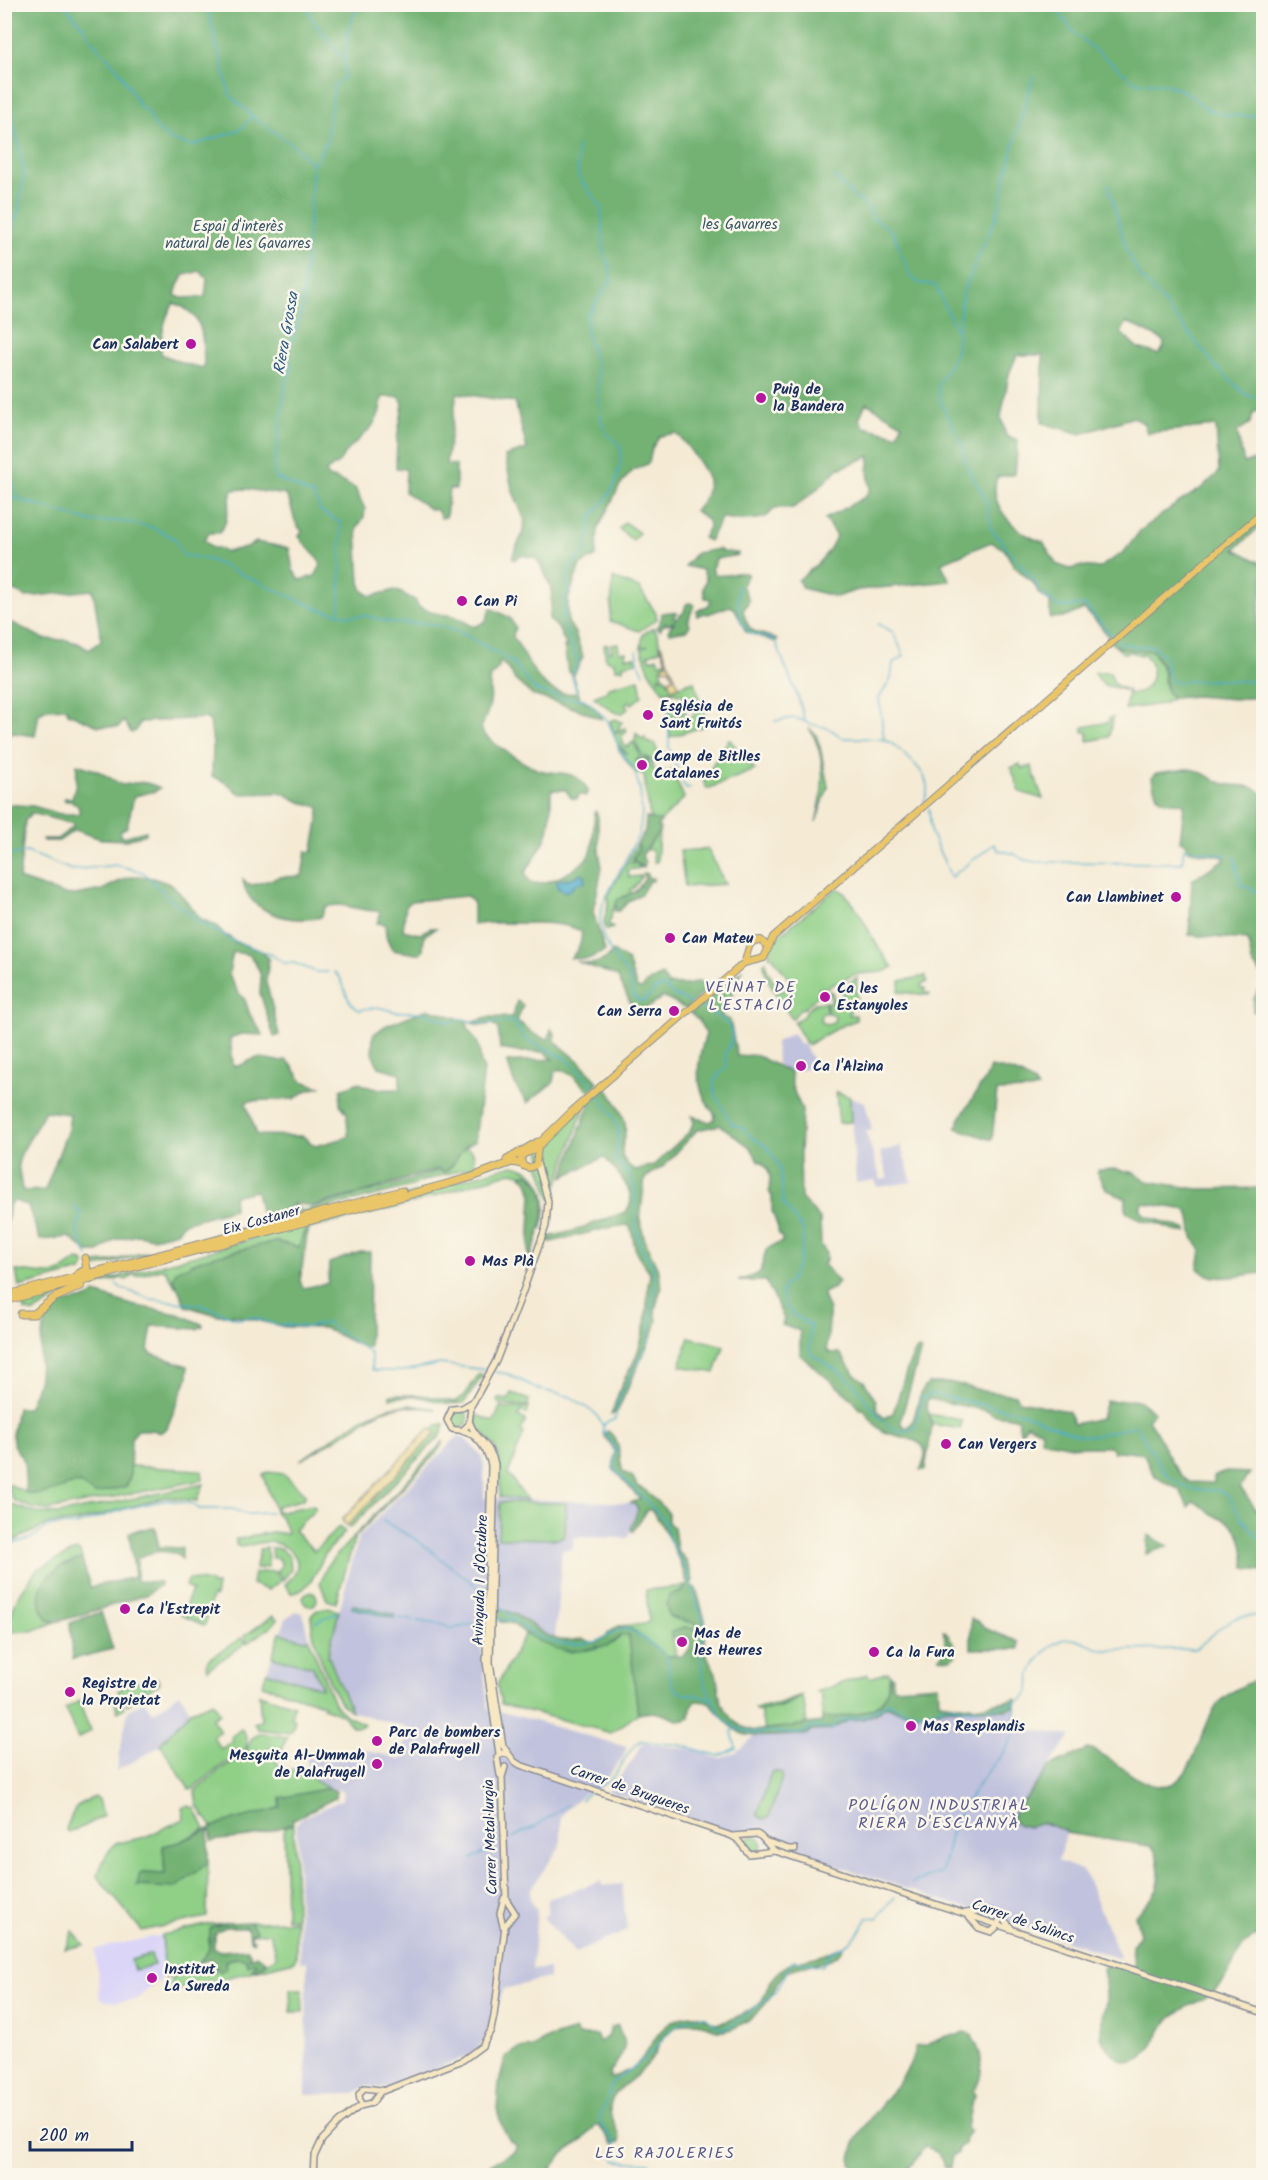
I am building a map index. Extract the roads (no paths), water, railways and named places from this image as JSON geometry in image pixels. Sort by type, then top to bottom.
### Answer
[{"type":"highway","points":[[507,1160],[538,1142]]},
{"type":"highway","name":"Eix Costaner","points":[[4,1295],[459,1177],[522,1155]]},
{"type":"highway","name":"Eix Costaner","points":[[4,1301],[472,1177],[509,1163],[526,1166]]},
{"type":"highway","points":[[4,1295],[83,1273],[87,1266],[85,1258],[95,1269],[123,1264]]},
{"type":"highway","points":[[21,1314],[34,1314],[63,1293],[140,1266]]},
{"type":"main road","points":[[474,1401],[462,1408],[452,1409],[447,1418],[451,1428],[462,1431],[470,1420],[470,1410],[496,1361],[546,1226],[549,1204],[535,1157],[538,1142],[744,963],[765,957],[773,937],[1263,511]]},
{"type":"main road","points":[[744,963],[752,941],[773,937]]},
{"type":"main road","points":[[762,940],[768,948]]},
{"type":"main road","points":[[748,951],[752,958],[757,960]]},
{"type":"main road","points":[[526,1166],[535,1157],[540,1144],[558,1129],[586,1099]]},
{"type":"main road","points":[[535,1157],[522,1155],[526,1166],[539,1174]]},
{"type":"main road","points":[[462,1408],[470,1420]]},
{"type":"main road","name":"Avinguda 1 d'Octubre","points":[[470,1420],[472,1430],[489,1448],[495,1464],[486,1672],[501,1746]]},
{"type":"main road","name":"Avinguda 1 d'Octubre","points":[[462,1431],[468,1432],[483,1446],[491,1465],[490,1584]]},
{"type":"main road","name":"Avinguda 1 d'Octubre","points":[[489,1606],[490,1672],[501,1746]]},
{"type":"main road","points":[[501,1746],[520,1765]]},
{"type":"main road","name":"Carrer Metal·lurgia","points":[[501,1746],[496,1760],[505,1877],[503,1907]]},
{"type":"main road","points":[[500,1754],[509,1756]]},
{"type":"main road","name":"Carrer Metal·lurgia","points":[[509,1756],[502,1777],[506,1896],[511,1906]]},
{"type":"main road","points":[[498,1765],[507,1767],[520,1765]]},
{"type":"main road","name":"Carrer de Brugueres","points":[[520,1765],[732,1836],[746,1836]]},
{"type":"main road","points":[[756,1833],[775,1851],[749,1854],[743,1845],[746,1836],[756,1833]]},
{"type":"main road","name":"Carrer de Brugueres","points":[[732,1836],[743,1845]]},
{"type":"main road","points":[[764,1842],[795,1849]]},
{"type":"main road","points":[[760,1852],[764,1842]]},
{"type":"main road","name":"Carrer de Salincs","points":[[775,1851],[1263,2013]]},
{"type":"main road","points":[[511,1906],[515,1913],[505,1926],[491,2031],[482,2046],[463,2060],[380,2092],[371,2103],[363,2102],[359,2095],[362,2089],[368,2087],[380,2091],[456,2061],[478,2047],[487,2033],[498,1977],[503,1918],[500,1913],[503,1907],[511,1906]]},
{"type":"main road","points":[[979,1928],[982,1909]]},
{"type":"main road","points":[[982,1909],[1001,1915],[1011,1929],[991,1932],[979,1928],[963,1913],[982,1909]]},
{"type":"main road","points":[[991,1932],[998,1925],[1001,1915]]},
{"type":"main road","points":[[503,1918],[510,1919]]},
{"type":"main road","points":[[374,2090],[375,2097]]},
{"type":"main road","points":[[312,2175],[314,2157],[322,2140],[363,2102]]},
{"type":"water","points":[[581,873],[585,875],[585,882],[576,884],[565,892],[557,887],[557,881],[573,878]]},
{"type":"waterway","points":[[64,4],[120,72],[141,108],[147,110],[155,127],[170,140],[192,146],[239,130],[253,117],[294,146],[312,164]]},
{"type":"waterway","points":[[206,4],[230,95],[253,117]]},
{"type":"waterway","name":"Riera Grossa","points":[[305,4],[316,25],[345,60],[344,78],[334,85],[327,141],[313,165],[302,311],[288,352],[292,369],[286,382],[274,471],[276,478],[313,495],[321,511],[341,523],[340,611]]},
{"type":"waterway","points":[[345,58],[348,31],[358,4]]},
{"type":"waterway","points":[[1044,4],[1056,8],[1074,33],[1135,82],[1165,84],[1186,92],[1207,109],[1225,115],[1264,116]]},
{"type":"waterway","points":[[1033,77],[997,215],[962,295],[956,352],[938,385],[940,401],[962,444],[966,464],[987,502],[991,529],[1034,581],[1040,592],[1058,607],[1085,605],[1113,637]]},
{"type":"waterway","points":[[4,98],[12,110],[24,172],[19,209],[11,238],[4,251]]},
{"type":"waterway","points":[[577,146],[578,176],[601,207],[604,254],[610,266],[611,280],[587,316],[587,336],[597,367],[601,420],[606,432],[620,446],[621,452],[616,482],[605,501],[593,514],[585,553],[572,565],[567,576],[568,592],[563,622],[578,661],[572,676],[577,693]]},
{"type":"waterway","points":[[834,176],[845,189],[867,207],[872,217],[893,232],[910,276],[918,283],[935,285],[957,332]]},
{"type":"waterway","points":[[1108,184],[1127,251],[1140,276],[1218,369],[1245,394],[1264,401]]},
{"type":"waterway","points":[[4,455],[18,497]]},
{"type":"waterway","points":[[4,500],[18,499],[92,522],[119,521],[151,527],[174,538],[183,555],[210,560],[318,609],[349,616],[367,616],[393,623],[434,624],[462,633],[512,662],[535,690],[563,698],[584,699],[608,721],[620,750],[634,769],[640,789],[642,814],[639,834],[603,903],[600,919],[603,936],[611,953],[629,976],[637,1000],[644,1001],[655,989],[663,986],[675,996],[691,1003]]},
{"type":"waterway","points":[[738,586],[741,620],[748,631],[775,641],[799,700],[805,722],[827,728],[842,738],[876,739],[890,742],[923,775],[927,787],[924,802]]},
{"type":"waterway","points":[[878,624],[893,632],[904,656],[893,663],[891,679],[879,698],[884,739]]},
{"type":"waterway","points":[[1118,642],[1136,646],[1153,646],[1165,657],[1168,673],[1173,682],[1215,680],[1264,682]]},
{"type":"waterway","points":[[637,650],[638,657]]},
{"type":"waterway","points":[[638,659],[639,663]]},
{"type":"waterway","points":[[640,665],[644,673]]},
{"type":"waterway","points":[[665,697],[666,703]]},
{"type":"waterway","points":[[667,705],[668,711]]},
{"type":"waterway","points":[[669,713],[669,718]]},
{"type":"waterway","points":[[775,721],[794,718],[804,721]]},
{"type":"waterway","points":[[669,721],[669,747],[672,756]]},
{"type":"waterway","points":[[673,759],[686,789],[691,788]]},
{"type":"waterway","points":[[929,808],[931,833],[951,877],[994,844],[998,850],[1035,862],[1182,863],[1184,848],[1228,856]]},
{"type":"waterway","points":[[4,856],[27,852],[72,870],[116,865],[143,872],[169,898],[203,924],[230,939],[272,955],[284,963],[294,963],[316,972],[328,972]]},
{"type":"waterway","points":[[1235,857],[1240,884],[1264,895]]},
{"type":"waterway","points":[[334,972],[341,980],[349,1000],[359,1010],[377,1007],[397,1012],[422,1012],[449,1022],[463,1019],[484,1024],[514,1021],[525,1039],[567,1059],[593,1085]]},
{"type":"waterway","points":[[701,1007],[723,1020],[728,1025],[732,1037],[725,1054],[727,1066],[714,1081],[715,1094],[731,1123],[744,1129],[750,1136],[767,1147],[777,1162],[781,1174],[783,1203],[804,1231],[800,1261],[782,1293],[784,1302],[791,1313],[810,1325],[811,1354],[850,1380],[878,1416],[896,1430],[905,1431],[915,1427],[922,1399],[931,1394],[1023,1413],[1077,1435],[1093,1436],[1135,1426],[1166,1474],[1192,1489],[1221,1491],[1229,1496],[1242,1519],[1264,1543]]},
{"type":"waterway","points":[[600,1095],[617,1125],[615,1159],[630,1176],[635,1187],[635,1220],[640,1246],[653,1266],[655,1281],[649,1340],[619,1399],[615,1419],[604,1424],[603,1430],[616,1450],[614,1465],[616,1471],[664,1519],[669,1539],[686,1570],[704,1623],[701,1654],[702,1678],[721,1716],[735,1728],[753,1733],[801,1734],[812,1727],[833,1729],[838,1721],[866,1716],[888,1702],[904,1710],[922,1713],[944,1706],[971,1709],[1000,1706],[1025,1697],[1037,1661],[1050,1647],[1065,1639],[1104,1650],[1195,1649],[1233,1619],[1251,1616],[1264,1617]]},
{"type":"waterway","points":[[75,1204],[76,1210],[81,1213],[77,1232],[88,1257]]},
{"type":"waterway","points":[[116,1284],[123,1289],[151,1299],[201,1305],[238,1319],[253,1317],[273,1324],[308,1327],[327,1323],[368,1351],[371,1355],[372,1369],[376,1371],[404,1371],[440,1364],[486,1370]]},
{"type":"waterway","points":[[495,1372],[508,1374],[538,1389],[571,1397],[596,1414],[603,1426]]},
{"type":"waterway","points":[[8,1544],[30,1539],[49,1526],[76,1525],[125,1509],[167,1500],[193,1504],[199,1509],[232,1509],[246,1514],[271,1513]]},
{"type":"waterway","points":[[383,1521],[417,1540],[483,1591]]},
{"type":"waterway","points":[[497,1603],[529,1631],[551,1642],[578,1644],[598,1641],[620,1629],[634,1632],[667,1656],[669,1675],[678,1691],[712,1700]]},
{"type":"waterway","points":[[352,1607],[394,1617]]},
{"type":"waterway","points":[[316,1622],[337,1613]]},
{"type":"waterway","points":[[398,1618],[414,1620]]},
{"type":"waterway","points":[[497,1619],[513,1621]]},
{"type":"waterway","points":[[417,1621],[444,1625],[450,1629],[483,1622]]},
{"type":"waterway","points":[[912,1883],[942,1872],[953,1823],[982,1779],[1007,1748],[1015,1730],[1016,1703]]},
{"type":"waterway","points":[[595,1787],[610,1779],[629,1752],[641,1741],[680,1745],[719,1756],[736,1748],[732,1732],[734,1729]]},
{"type":"waterway","points":[[581,1800],[589,1792]]},
{"type":"waterway","points":[[512,1838],[536,1826],[567,1805]]},
{"type":"waterway","points":[[472,1859],[496,1846]]},
{"type":"waterway","points":[[655,2176],[649,2163],[616,2161],[614,2157],[616,2143],[601,2125],[599,2119],[611,2084],[641,2062],[670,2031],[683,2022],[704,2016],[722,2029],[734,2024],[776,1992],[793,1960],[822,1966],[829,1954],[850,1942],[861,1930],[868,1917],[877,1918],[895,1897]]},
{"type":"place","name":"Can Salabert","points":[[191,344]]},
{"type":"place","name":"Puig de la Bandera","points":[[761,398]]},
{"type":"place","name":"Can Pi","points":[[462,601]]},
{"type":"place","name":"Església de Sant Fruitós","points":[[648,715]]},
{"type":"place","name":"Camp de Bitlles Catalanes","points":[[642,765]]},
{"type":"place","name":"Can Llambinet","points":[[1176,897]]},
{"type":"place","name":"Can Mateu","points":[[670,938]]},
{"type":"place","name":"Ca les Estanyoles","points":[[825,997]]},
{"type":"place","name":"Can Serra","points":[[674,1011]]},
{"type":"place","name":"Ca l'Alzina","points":[[801,1066]]},
{"type":"place","name":"Mas Plà","points":[[470,1261]]},
{"type":"place","name":"Can Vergers","points":[[946,1444]]},
{"type":"place","name":"Ca l'Estrepit","points":[[125,1609]]},
{"type":"place","name":"Mas de les Heures","points":[[682,1642]]},
{"type":"place","name":"Ca la Fura","points":[[874,1652]]},
{"type":"place","name":"Registre de la Propietat","points":[[70,1692]]},
{"type":"place","name":"Mas Resplandis","points":[[911,1726]]},
{"type":"place","name":"Parc de bombers de Palafrugell","points":[[377,1741]]},
{"type":"place","name":"Mesquita Al-Ummah de Palafrugell","points":[[377,1764]]},
{"type":"place","name":"Institut La Sureda","points":[[152,1978]]},
{"type":"district","name":"VEÏNAT DE L'ESTACIÓ","points":[[751,995]]},
{"type":"district","name":"POLÍGON INDUSTRIAL RIERA D'ESCLANYÀ","points":[[939,1813]]},
{"type":"district","name":"LES RAJOLERIES","points":[[665,2152]]},
{"type":"park label","name":"les Gavarres","points":[[740,224]]},
{"type":"park label","name":"Espai d'interès natural de les Gavarres","points":[[238,234]]}]
